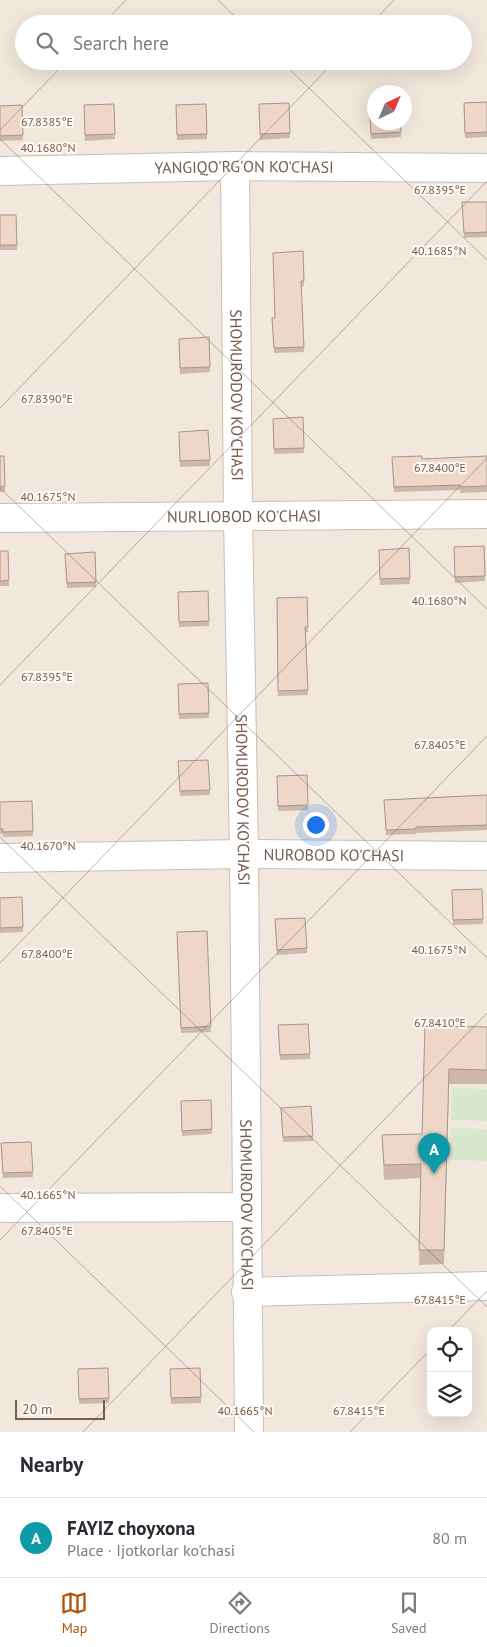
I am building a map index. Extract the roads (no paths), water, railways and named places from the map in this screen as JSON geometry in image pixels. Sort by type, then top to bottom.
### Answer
[{"type":"street","name":"YANGIQO'RG'ON KO'CHASI","points":[[0,171],[235,166],[487,168]]},
{"type":"street","name":"SHOMURODOV KO'CHASI","points":[[235,166],[249,1432]]},
{"type":"street","name":"NURLIOBOD KO'CHASI","points":[[0,518],[487,514]]},
{"type":"street","name":"NUROBOD KO'CHASI","points":[[0,858],[244,854],[487,856]]},
{"type":"street","points":[[0,1208],[246,1207]]},
{"type":"street","points":[[246,1292],[487,1286]]},
{"type":"place","name":"FAYIZ choyxona","points":[[434,1174]]}]
